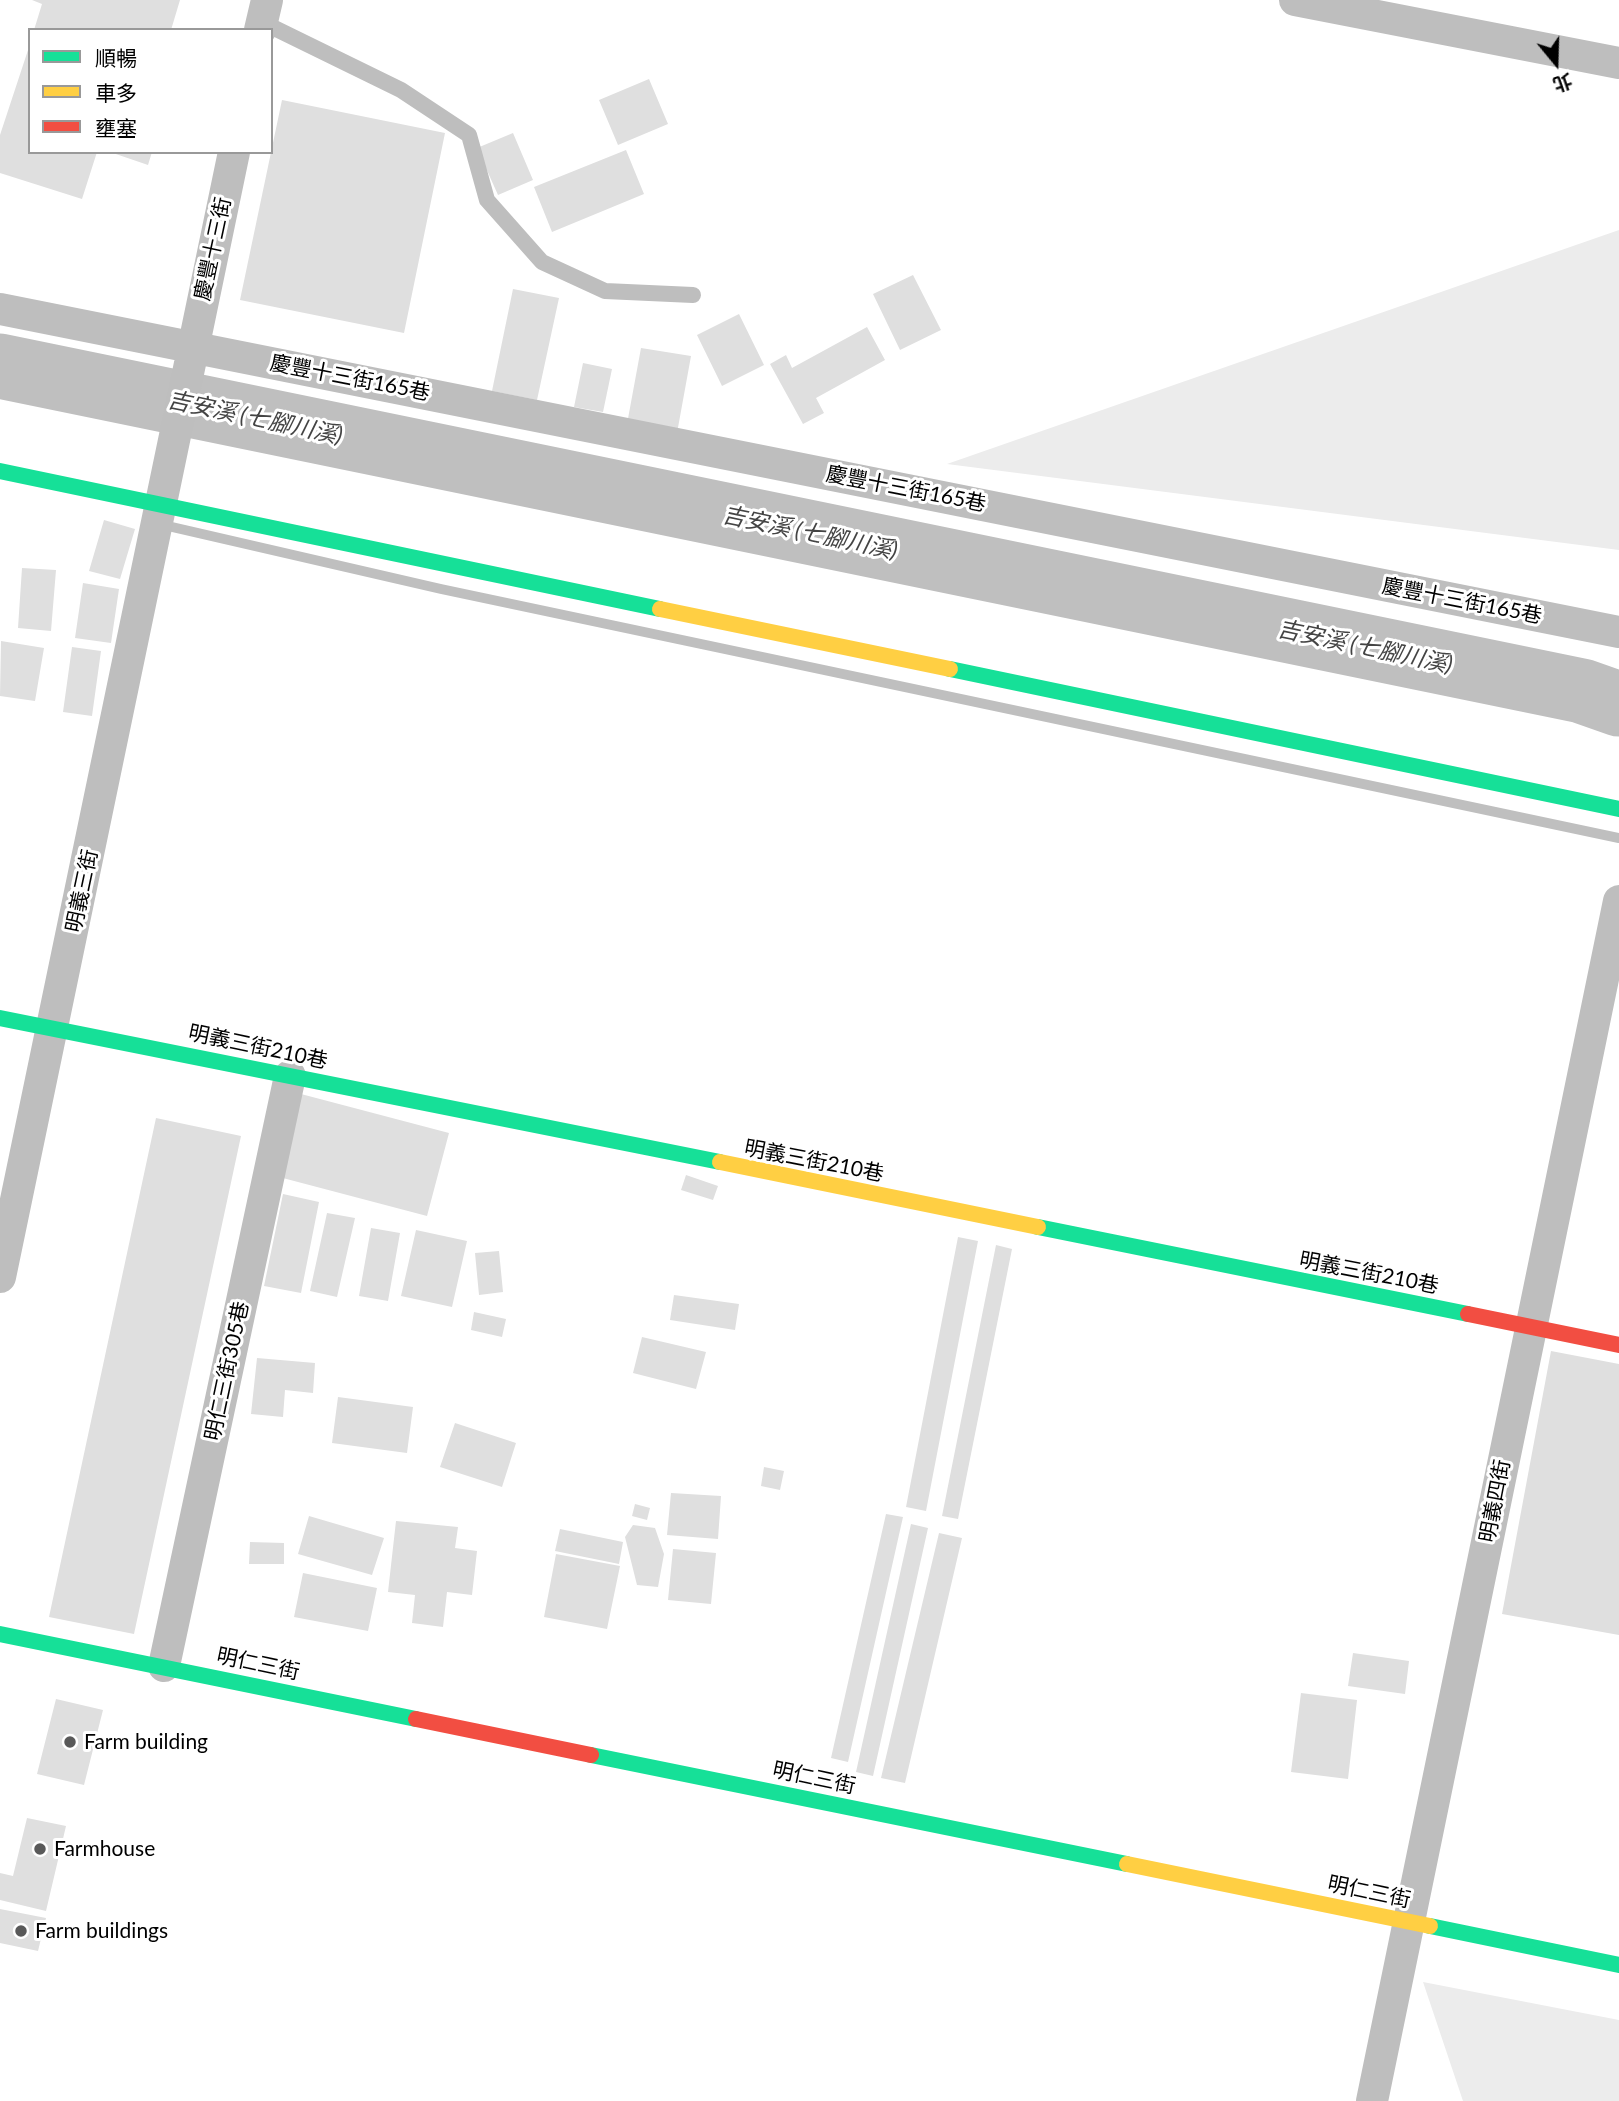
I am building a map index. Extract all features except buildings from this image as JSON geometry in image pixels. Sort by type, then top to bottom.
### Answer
[{"type":"street","points":[[1294,0],[1619,63]]},
{"type":"street","name":"慶豐十三街","points":[[162,504],[234,154]]},
{"type":"street","name":"慶豐十三街165巷","points":[[0,309],[1619,632]]},
{"type":"street","points":[[0,471],[1619,809]]},
{"type":"street","name":"明義三街","points":[[0,1277],[162,504]]},
{"type":"street","name":"明義四街","points":[[1371,2101],[1619,901]]},
{"type":"street","name":"明義三街210巷","points":[[0,1018],[1619,1345]]},
{"type":"street","name":"明仁三街305巷","points":[[164,1666],[290,1076]]},
{"type":"street","name":"明仁三街","points":[[0,1634],[1619,1965]]},
{"type":"lane","points":[[263,17],[401,90],[469,135],[486,200],[542,262],[605,291],[693,295]]},
{"type":"shaded area","points":[[1619,230],[1619,550],[947,464]]},
{"type":"shaded area","points":[[1423,1982],[1619,2020],[1619,2101],[1463,2101]]},
{"type":"waterway","name":"吉安溪 (七腳川溪)","points":[[0,366],[1582,691],[1619,704]]},
{"type":"waterway","points":[[159,524],[441,589],[1619,838]]},
{"type":"traffic: fast","points":[[0,471],[660,609]]},
{"type":"traffic: fast","points":[[950,669],[1619,809]]},
{"type":"traffic: fast","points":[[0,1018],[720,1162]]},
{"type":"traffic: fast","points":[[1038,1227],[1468,1314]]},
{"type":"traffic: fast","points":[[0,1634],[416,1719]]},
{"type":"traffic: fast","points":[[591,1755],[1127,1864]]},
{"type":"traffic: fast","points":[[1430,1926],[1619,1965]]},
{"type":"traffic: slow","points":[[660,609],[950,669]]},
{"type":"traffic: slow","points":[[720,1162],[1038,1227]]},
{"type":"traffic: slow","points":[[1127,1864],[1430,1926]]},
{"type":"traffic: jam","points":[[1468,1314],[1619,1345]]},
{"type":"traffic: jam","points":[[416,1719],[591,1755]]},
{"type":"place","name":"Farm building","points":[[70,1742]]},
{"type":"place","name":"Farmhouse","points":[[40,1849]]},
{"type":"place","name":"Farm buildings","points":[[21,1931]]}]
